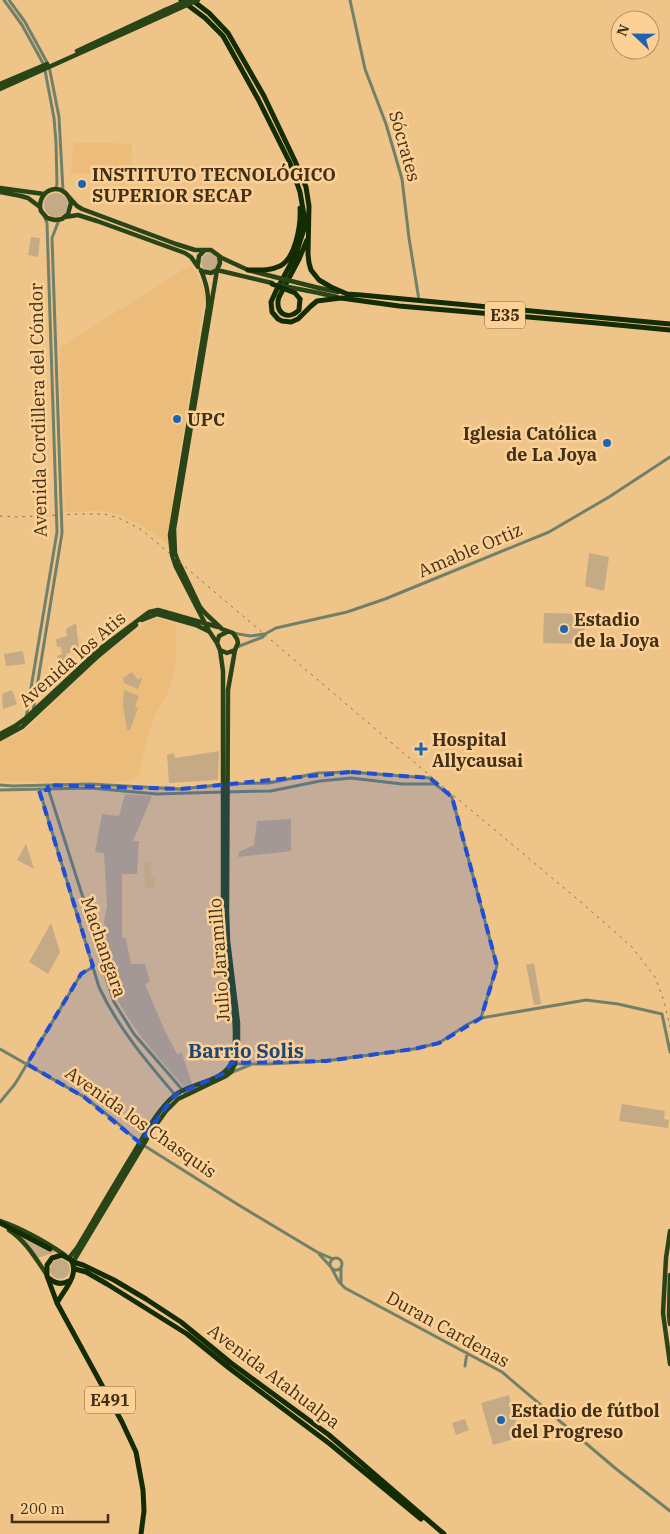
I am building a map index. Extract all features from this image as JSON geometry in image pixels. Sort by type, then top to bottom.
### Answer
[{"type":"highway","points":[[181,0],[205,18],[224,36],[286,155],[300,192],[304,215],[304,229],[296,254],[272,299],[272,312],[282,321],[290,322],[298,319],[317,301],[341,298]]},
{"type":"highway","points":[[190,0],[209,14],[228,33],[267,104],[295,161],[306,187],[309,206],[308,254],[311,270],[324,283],[347,294]]},
{"type":"highway","points":[[248,270],[265,271],[278,267],[288,258],[294,245],[301,216],[300,192]]},
{"type":"highway","points":[[270,283],[294,293],[300,299],[299,310],[294,314],[286,315],[278,308],[277,300],[279,297],[299,259],[309,235]]},
{"type":"highway","name":"E35","points":[[347,294],[670,324]]},
{"type":"highway","name":"E35","points":[[341,298],[399,306],[670,330]]},
{"type":"highway","points":[[1,1222],[51,1248]]},
{"type":"highway","points":[[57,1303],[70,1281],[74,1274],[75,1269],[69,1259],[59,1255],[52,1258],[47,1265],[48,1276],[53,1282],[58,1284],[70,1281]]},
{"type":"highway","name":"Avenida Atahualpa","points":[[69,1259],[114,1280],[146,1299],[229,1368],[330,1444],[438,1534]]},
{"type":"highway","name":"Avenida Atahualpa","points":[[75,1269],[86,1272],[171,1320],[181,1322],[231,1363],[329,1435],[444,1534]]},
{"type":"highway","name":"E491","points":[[48,1276],[57,1303],[122,1422],[136,1452],[143,1490],[144,1511],[141,1534]]},
{"type":"highway","points":[[106,1279],[171,1320]]},
{"type":"main road","points":[[0,89],[190,0]]},
{"type":"main road","points":[[166,12],[198,0]]},
{"type":"main road","points":[[0,84],[46,66]]},
{"type":"main road","points":[[0,188],[44,194]]},
{"type":"main road","points":[[40,207],[44,194],[49,190],[63,191],[82,209],[176,244],[195,250],[211,250],[248,270],[341,298]]},
{"type":"main road","points":[[0,192],[21,196],[34,202],[50,220],[78,216],[166,245],[188,254],[200,269],[211,273],[217,270],[270,283],[347,294]]},
{"type":"main road","points":[[65,217],[71,207],[68,196]]},
{"type":"main road","points":[[200,269],[197,260],[204,251]]},
{"type":"main road","points":[[219,256],[220,263],[217,270],[174,529],[174,539],[177,559],[200,607],[222,628],[230,632]]},
{"type":"main road","name":"Julio Jaramillo","points":[[200,269],[209,295],[208,307],[170,535],[172,555],[176,567],[220,650],[223,671],[222,734],[226,784]]},
{"type":"main road","name":"Avenida los Atis","points":[[0,739],[16,730],[101,648],[149,612],[158,610],[222,628]]},
{"type":"main road","name":"Avenida los Atis","points":[[33,713],[144,619],[153,615],[161,615],[209,631]]},
{"type":"main road","points":[[217,642],[221,634],[230,632]]},
{"type":"main road","name":"Julio Jaramillo","points":[[228,1072],[233,1064],[234,1019],[224,931],[225,792],[228,690],[238,639],[230,632]]},
{"type":"main road","points":[[220,650],[228,653],[236,648]]},
{"type":"main road","name":"Avenida los Atis","points":[[0,734],[27,720]]},
{"type":"main road","points":[[69,1259],[162,1110],[185,1092],[228,1072]]},
{"type":"main road","points":[[1,1222],[4,1227],[18,1236],[25,1244],[48,1276]]},
{"type":"main road","name":"Avenida Atahualpa","points":[[1,1222],[10,1224],[48,1244],[69,1259]]},
{"type":"main road","points":[[670,1231],[665,1266],[663,1313],[670,1364]]},
{"type":"main road","points":[[670,1275],[670,1324]]},
{"type":"street","points":[[4,0],[22,25],[46,66]]},
{"type":"street","points":[[9,0],[25,22],[46,66],[59,118],[63,191]]},
{"type":"street","name":"Sócrates","points":[[350,0],[362,59],[386,124],[402,179],[419,302]]},
{"type":"street","points":[[51,90],[56,142],[56,189]]},
{"type":"street","name":"Avenida Cordillera del Cóndor","points":[[27,720],[57,532],[46,223],[44,215]]},
{"type":"street","name":"Avenida Cordillera del Cóndor","points":[[33,713],[62,533],[52,244],[52,238],[59,220]]},
{"type":"street","name":"Amable Ortiz","points":[[230,632],[250,636],[265,634],[280,627],[347,612],[386,599],[549,532],[609,497],[670,457]]},
{"type":"street","name":"Amable Ortiz","points":[[236,648],[263,637],[265,634]]},
{"type":"street","points":[[48,788],[90,784],[180,789],[226,784],[269,783],[318,773],[351,772],[430,778],[452,797],[497,966],[481,1018]]},
{"type":"street","points":[[0,790],[39,788],[98,789],[176,794],[271,791],[320,781],[350,778],[402,784],[435,784]]},
{"type":"street","points":[[0,785],[39,788]]},
{"type":"street","name":"Machangara","points":[[39,788],[93,967],[105,999],[120,1027],[149,1065],[177,1097]]},
{"type":"street","name":"Machangara","points":[[48,788],[114,1002],[134,1034],[185,1092]]},
{"type":"street","points":[[0,1102],[15,1084],[81,974],[93,967]]},
{"type":"street","points":[[233,1064],[250,1065],[333,1060],[414,1049],[440,1043],[468,1024],[481,1018],[586,1000],[618,1004],[662,1014],[670,1052]]},
{"type":"street","name":"Avenida los Chasquis","points":[[0,1049],[84,1097],[142,1144],[237,1204],[316,1252],[333,1259]]},
{"type":"street","points":[[228,1072],[250,1065]]},
{"type":"street","name":"Avenida los Chasquis","points":[[316,1252],[331,1267],[341,1284]]},
{"type":"street","points":[[341,1266],[336,1270],[331,1267],[330,1261],[336,1258],[340,1260],[341,1266],[341,1284]]},
{"type":"street","name":"Duran Cardenas","points":[[341,1284],[345,1288],[502,1372],[615,1468],[669,1510]]},
{"type":"street","points":[[465,1366],[467,1353]]},
{"type":"highlighted area","points":[[351,772],[430,778],[452,797],[497,966],[481,1018],[439,1043],[414,1049],[326,1061],[232,1063],[223,1074],[175,1095],[140,1143],[84,1097],[27,1064],[81,974],[93,966],[39,790],[49,790],[47,785],[180,789]]},
{"type":"shaded area","points":[[73,142],[132,144],[131,175],[71,173]]},
{"type":"shaded area","points":[[56,193],[65,196],[68,205],[65,214],[56,217],[47,214],[44,205],[47,196]]},
{"type":"shaded area","points":[[31,237],[40,238],[38,257],[28,255]]},
{"type":"shaded area","points":[[210,253],[216,256],[219,262],[216,268],[210,271],[204,268],[201,262],[204,256]]},
{"type":"shaded area","points":[[191,265],[203,286],[205,296],[172,500],[175,501],[171,547],[141,525],[120,515],[98,511],[65,512],[60,347]]},
{"type":"shaded area","points":[[589,553],[609,557],[604,591],[585,586]]},
{"type":"shaded area","name":"Estadio de la Joya","points":[[544,613],[585,614],[584,644],[543,643]]},
{"type":"shaded area","points":[[155,617],[176,624],[176,666],[166,698],[162,700],[152,723],[139,776],[130,780],[105,783],[0,781],[0,742],[23,732],[101,657]]},
{"type":"shaded area","points":[[76,623],[79,649],[66,654],[70,673],[58,682],[56,675],[60,672],[57,656],[62,654],[61,647],[57,647],[56,639],[67,636],[66,629]]},
{"type":"shaded area","points":[[23,651],[25,664],[6,666],[4,654]]},
{"type":"shaded area","points":[[132,672],[138,680],[142,679],[138,689],[124,683],[123,678]]},
{"type":"shaded area","points":[[12,690],[17,704],[3,709],[2,694]]},
{"type":"shaded area","points":[[124,690],[139,696],[135,707],[138,708],[130,730],[127,730],[123,705]]},
{"type":"shaded area","points":[[219,751],[218,780],[169,783],[167,755],[174,753],[175,758]]},
{"type":"shaded area","points":[[125,794],[152,796],[133,841],[139,841],[137,874],[122,874],[122,937],[126,939],[131,964],[145,964],[150,982],[145,984],[177,1054],[182,1053],[192,1084],[184,1087],[142,1038],[124,1012],[110,983],[99,946],[107,941],[104,922],[107,906],[104,853],[95,852],[102,814],[119,816]]},
{"type":"shaded area","points":[[291,819],[291,851],[238,857],[239,852],[254,845],[257,821]]},
{"type":"shaded area","points":[[26,844],[34,869],[17,860]]},
{"type":"shaded area","points":[[144,862],[151,862],[151,876],[149,877],[155,877],[155,887],[145,888]]},
{"type":"shaded area","points":[[51,923],[60,952],[48,974],[29,962]]},
{"type":"shaded area","points":[[534,963],[541,1004],[534,1005],[526,965]]},
{"type":"shaded area","points":[[622,1104],[665,1111],[664,1119],[669,1120],[668,1128],[619,1121]]},
{"type":"shaded area","points":[[19,1235],[57,1252],[37,1258]]},
{"type":"shaded area","points":[[60,1259],[67,1262],[70,1269],[67,1276],[60,1279],[53,1276],[50,1269],[53,1262]]},
{"type":"shaded area","name":"Estadio de fútbol del Progreso","points":[[509,1395],[520,1437],[493,1445],[481,1403]]},
{"type":"shaded area","points":[[465,1419],[469,1430],[456,1435],[452,1423]]},
{"type":"tunnel","points":[[50,1249],[62,1257]]},
{"type":"tunnel","points":[[74,1264],[106,1280]]},
{"type":"railway","points":[[0,516],[104,514],[119,518],[142,530],[632,947],[655,977],[664,1001],[670,1027]]},
{"type":"place","name":"INSTITUTO TECNOLÓGICO SUPERIOR SECAP","points":[[82,184]]},
{"type":"place","name":"UPC","points":[[177,419]]},
{"type":"place","name":"Iglesia Católica de La Joya","points":[[607,443]]},
{"type":"place","name":"Estadio de la Joya","points":[[564,629]]},
{"type":"place","name":"Hospital Allycausai","points":[[421,749]]},
{"type":"place","name":"Estadio de fútbol del Progreso","points":[[501,1420]]},
{"type":"district","name":"Barrio Solis","points":[[246,1050]]}]
